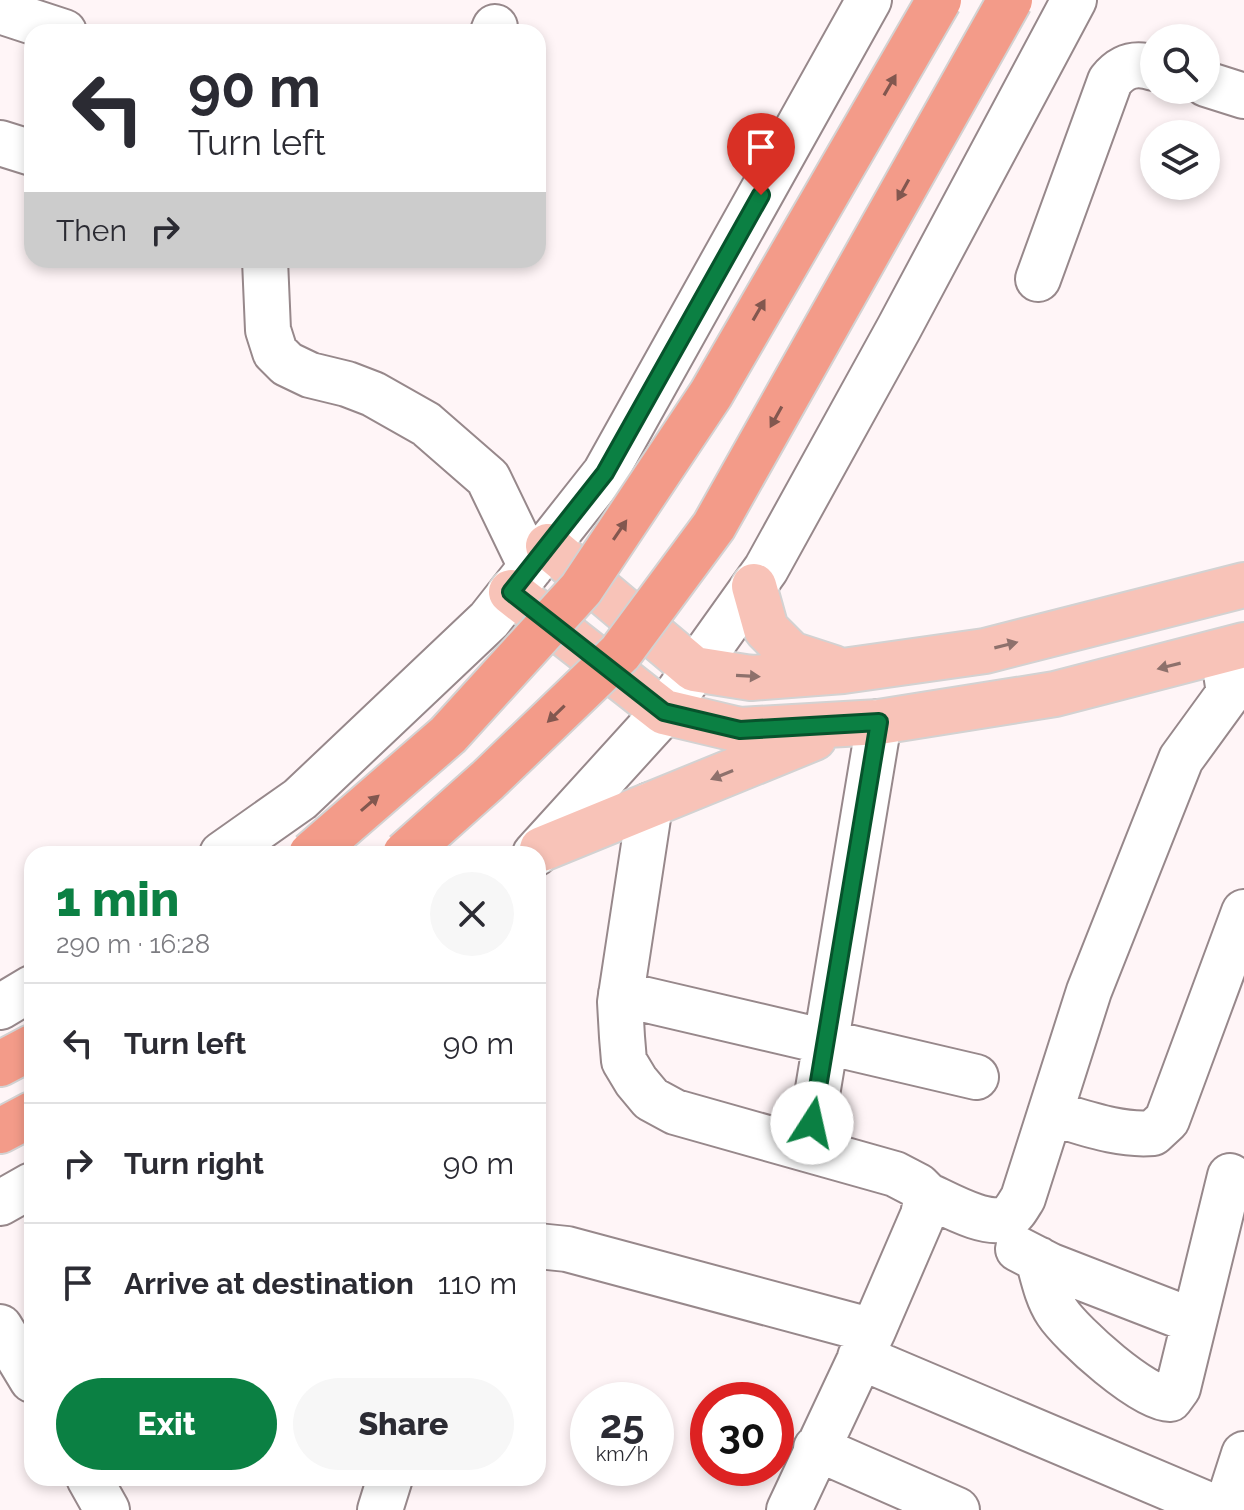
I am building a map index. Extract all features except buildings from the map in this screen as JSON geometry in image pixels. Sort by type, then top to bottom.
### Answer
[{"type":"highway","points":[[320,846],[448,735],[581,589],[711,394],[939,0]]},
{"type":"highway","points":[[414,846],[488,780],[620,653],[714,526],[1010,0]]},
{"type":"highway","points":[[0,1064],[24,1051]]},
{"type":"highway","points":[[0,1131],[24,1118]]},
{"type":"main road","points":[[530,568],[694,669],[751,678],[843,671],[985,651],[1244,585]]},
{"type":"main road","points":[[530,568],[664,712],[740,730],[862,723],[1055,694],[1235,674]]},
{"type":"main road","points":[[754,586],[766,629],[791,654],[843,671]]},
{"type":"main road","points":[[546,848],[862,723]]},
{"type":"street","points":[[233,846],[300,799],[489,620],[605,473],[869,0]]},
{"type":"street","points":[[543,846],[664,712],[773,556],[1074,0]]},
{"type":"street","points":[[0,11],[40,24]]},
{"type":"street","points":[[1038,279],[1110,81],[1120,69],[1140,66]]},
{"type":"street","points":[[1220,88],[1244,96]]},
{"type":"street","points":[[0,143],[24,150]]},
{"type":"street","points":[[265,268],[268,330],[275,352],[287,364],[310,375],[360,389],[426,424],[488,478],[530,568]]},
{"type":"street","points":[[650,805],[621,994],[624,1061],[651,1099],[675,1112],[895,1174],[918,1186],[927,1195],[969,1214],[999,1221],[1009,1218],[1023,1198],[1089,991],[1181,759],[1235,674]]},
{"type":"street","points":[[808,1149],[826,1043],[862,723]]},
{"type":"street","points":[[1051,1113],[1117,1131],[1141,1134],[1153,1133],[1167,1120],[1244,912]]},
{"type":"street","points":[[0,1007],[24,993]]},
{"type":"street","points":[[621,994],[976,1077]]},
{"type":"street","points":[[1038,1259],[1050,1298],[1063,1320],[1101,1357],[1142,1388],[1170,1399],[1178,1388],[1230,1176]]},
{"type":"street","points":[[0,1203],[24,1190]]},
{"type":"street","points":[[789,1510],[923,1215],[927,1195]]},
{"type":"street","points":[[986,1219],[1017,1248],[1038,1259],[1193,1321]]},
{"type":"street","points":[[546,1247],[567,1249],[866,1344],[1224,1510],[1244,1454]]},
{"type":"street","points":[[0,1327],[24,1367]]},
{"type":"street","points":[[816,1448],[957,1510]]},
{"type":"street","points":[[94,1486],[107,1510]]},
{"type":"street","points":[[380,1510],[388,1486]]},
{"type":"route","points":[[761,195],[605,473],[511,592],[664,712],[740,730],[879,722],[812,1123]]}]
